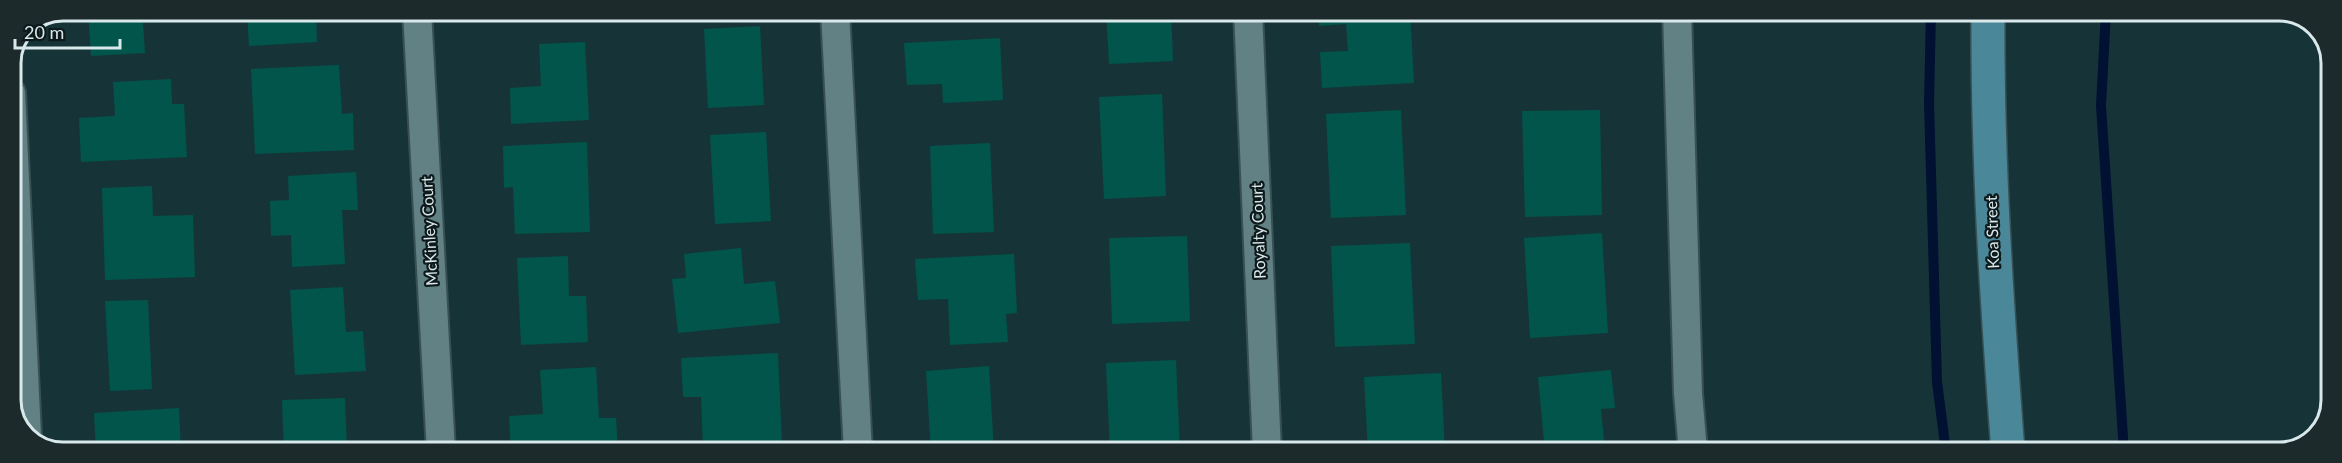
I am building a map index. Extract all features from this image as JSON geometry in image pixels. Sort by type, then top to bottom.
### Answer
[{"type":"main road","name":"Koa Street","points":[[1988,21],[1987,108],[1994,275],[2007,442]]},
{"type":"street","name":"McKinley Court","points":[[418,21],[440,442]]},
{"type":"street","points":[[836,21],[857,442]]},
{"type":"street","name":"Royalty Court","points":[[1248,21],[1267,442]]},
{"type":"street","points":[[1677,21],[1691,442]]},
{"type":"street","points":[[21,315],[26,420]]},
{"type":"building","points":[[89,21],[185,21],[143,23],[145,53],[91,56]]},
{"type":"building","points":[[248,21],[316,21],[317,42],[249,46]]},
{"type":"building","points":[[1107,21],[1171,21],[1173,61],[1109,64]]},
{"type":"building","points":[[1319,21],[1411,21],[1414,83],[1322,88],[1320,52],[1348,51],[1346,24],[1319,26]]},
{"type":"building","points":[[760,26],[764,105],[708,108],[704,29]]},
{"type":"building","points":[[1000,38],[1003,100],[943,103],[942,84],[907,85],[904,43]]},
{"type":"building","points":[[585,42],[589,120],[511,124],[510,88],[541,86],[539,44]]},
{"type":"building","points":[[339,65],[342,114],[353,113],[354,150],[255,154],[251,69]]},
{"type":"building","points":[[171,79],[172,104],[184,104],[187,157],[81,162],[79,118],[115,116],[113,82]]},
{"type":"building","points":[[1162,94],[1166,196],[1104,199],[1099,97]]},
{"type":"building","points":[[1401,110],[1406,215],[1331,218],[1326,114]]},
{"type":"building","points":[[1600,110],[1602,215],[1525,217],[1522,111]]},
{"type":"building","points":[[766,132],[771,221],[715,224],[710,135]]},
{"type":"building","points":[[587,142],[590,232],[515,234],[513,187],[504,188],[503,146]]},
{"type":"building","points":[[990,143],[994,232],[933,234],[930,146]]},
{"type":"building","points":[[356,172],[358,210],[342,210],[345,264],[292,267],[291,235],[271,236],[270,201],[289,200],[288,176]]},
{"type":"building","points":[[152,186],[153,216],[193,215],[195,277],[105,280],[102,188]]},
{"type":"building","points":[[1602,233],[1608,333],[1530,338],[1524,238]]},
{"type":"building","points":[[1187,236],[1190,321],[1112,324],[1109,238]]},
{"type":"building","points":[[1410,243],[1415,344],[1335,347],[1331,246]]},
{"type":"building","points":[[741,248],[744,284],[775,281],[780,323],[678,333],[672,279],[686,278],[684,254]]},
{"type":"building","points":[[1014,254],[1017,313],[1006,314],[1008,342],[950,345],[948,299],[918,300],[915,259]]},
{"type":"building","points":[[568,256],[569,296],[586,296],[588,342],[521,345],[517,258]]},
{"type":"building","points":[[343,287],[346,332],[363,331],[366,371],[295,375],[290,290]]},
{"type":"building","points":[[148,300],[152,389],[110,391],[105,301]]},
{"type":"building","points":[[778,353],[782,442],[703,442],[701,397],[683,397],[681,358]]},
{"type":"building","points":[[1176,360],[1180,442],[1110,442],[1106,363]]},
{"type":"building","points":[[989,366],[993,442],[930,442],[926,371]]},
{"type":"building","points":[[596,367],[599,418],[616,418],[618,442],[510,442],[509,416],[543,414],[540,370]]},
{"type":"building","points":[[1611,370],[1615,408],[1601,409],[1604,442],[1544,442],[1538,377]]},
{"type":"building","points":[[1441,373],[1444,442],[1367,442],[1364,377]]},
{"type":"building","points":[[345,398],[347,442],[284,442],[282,400]]},
{"type":"building","points":[[179,408],[181,442],[95,442],[94,413]]},
{"type":"waterway","points":[[1931,21],[1929,103],[1937,382],[1945,442]]},
{"type":"waterway","points":[[2105,21],[2101,106],[2123,442]]}]
